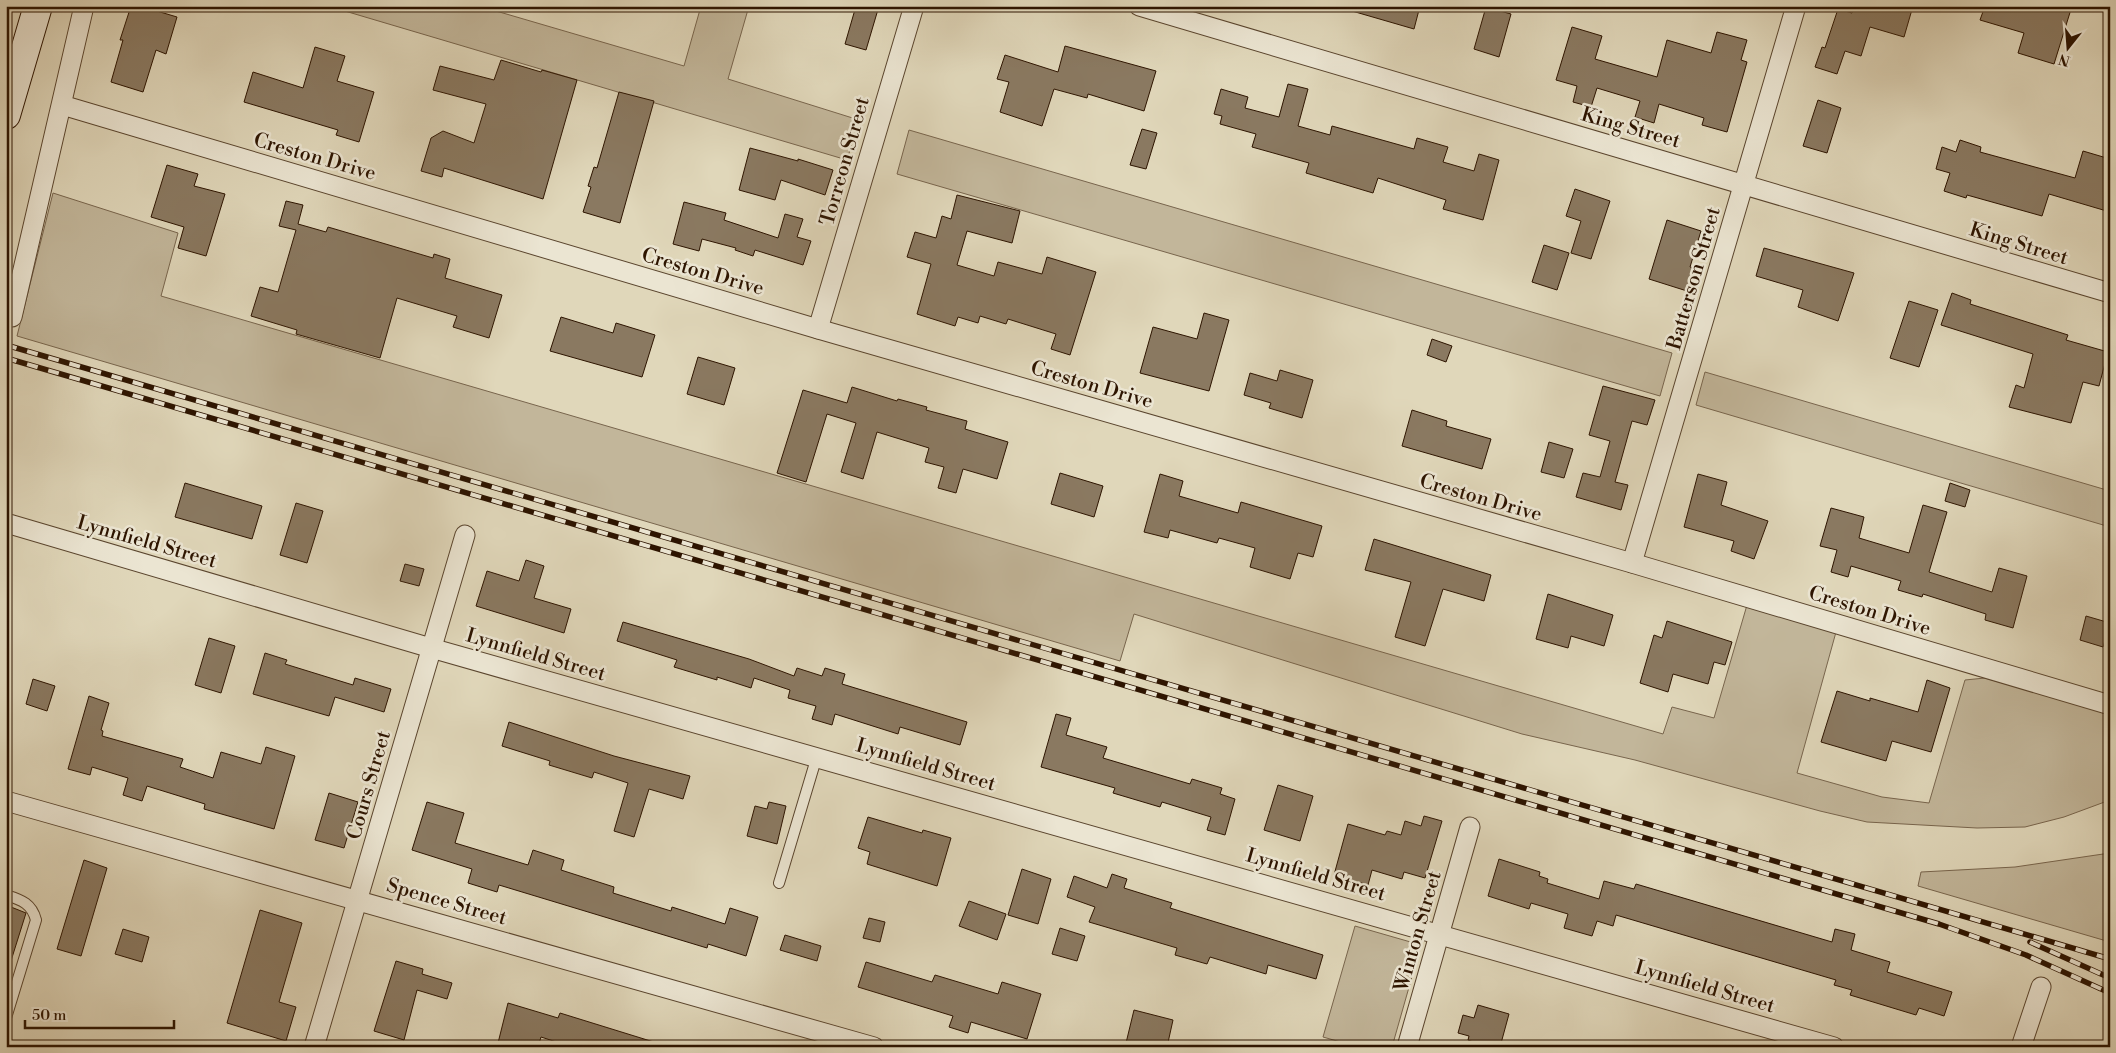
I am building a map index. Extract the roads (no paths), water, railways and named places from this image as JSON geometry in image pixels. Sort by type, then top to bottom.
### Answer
[{"type":"main road","points":[[6,114],[38,6]]},
{"type":"street","points":[[12,317],[84,6]]},
{"type":"street","name":"Torreon Street","points":[[818,329],[914,6]]},
{"type":"street","name":"King Street","points":[[1139,6],[2110,293]]},
{"type":"street","name":"Batterson Street","points":[[1632,563],[1796,6]]},
{"type":"street","name":"Creston Drive","points":[[62,105],[818,329],[1632,563],[2110,705]]},
{"type":"street","name":"Lynnfield Street","points":[[6,523],[431,648],[1440,933],[1834,1047]]},
{"type":"street","name":"Cours Street","points":[[314,1047],[359,899],[464,534]]},
{"type":"street","name":"Spence Street","points":[[6,801],[359,899],[874,1047]]},
{"type":"street","name":"Winton Street","points":[[1407,1047],[1470,827]]},
{"type":"street","points":[[2021,1047],[2041,987]]},
{"type":"lane","points":[[779,883],[816,756]]},
{"type":"lane","points":[[6,895],[22,900],[33,909],[36,920],[6,1018]]},
{"type":"railway","points":[[6,345],[2110,959]]},
{"type":"railway","points":[[6,358],[1939,924],[2026,955],[2110,993]]},
{"type":"railway","points":[[2030,942],[2110,978]]}]
